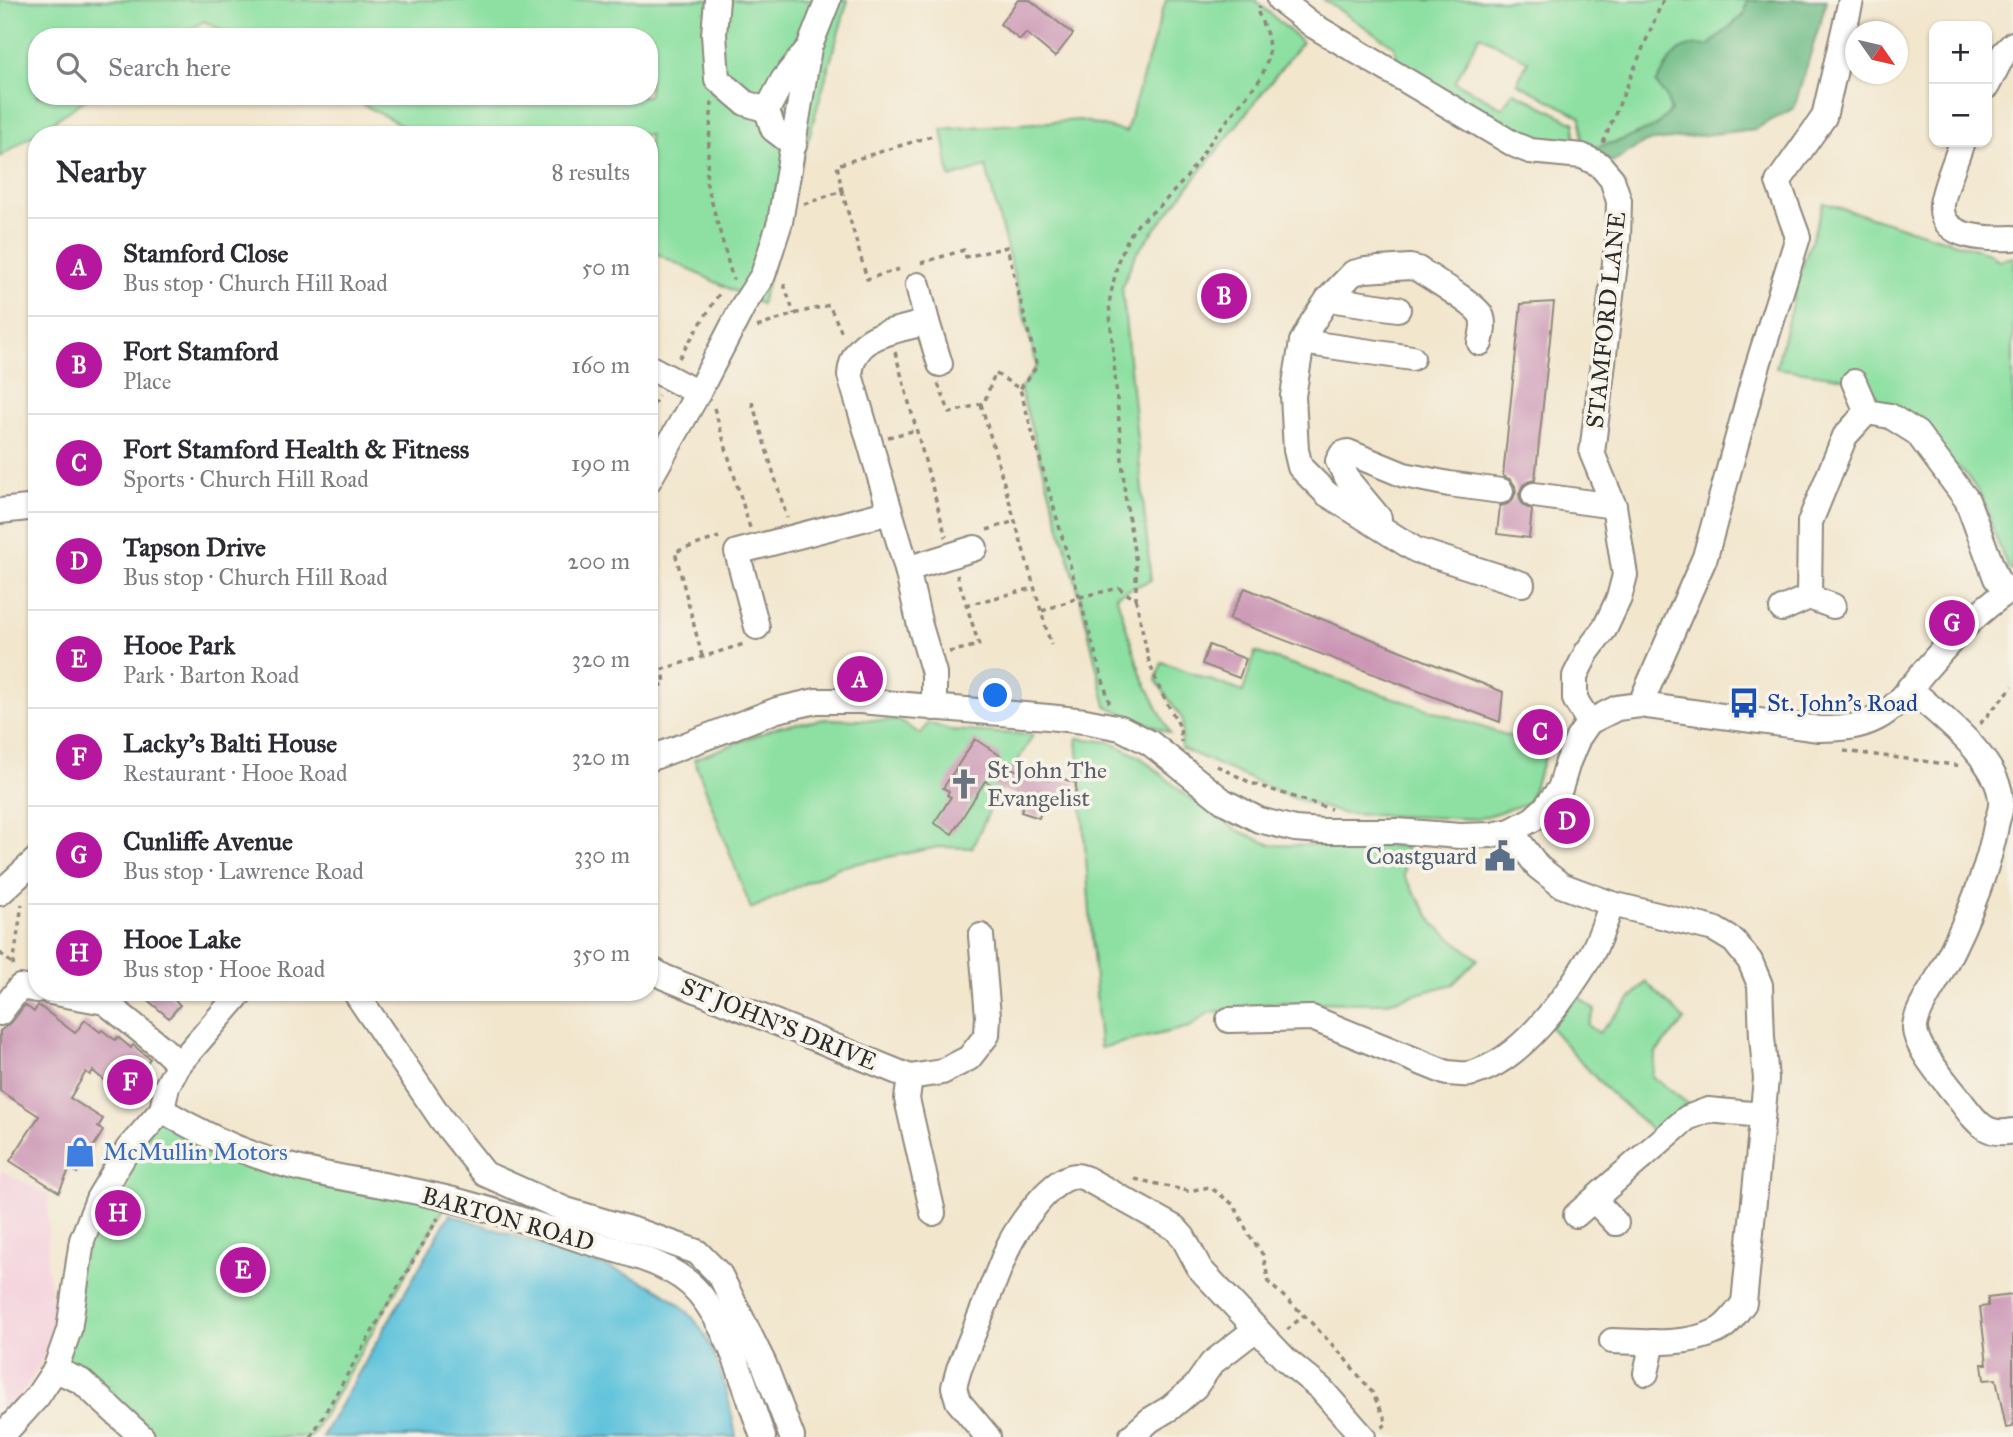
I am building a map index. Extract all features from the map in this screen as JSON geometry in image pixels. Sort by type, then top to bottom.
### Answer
[{"type":"street","points":[[717,0],[714,34],[717,79],[745,103],[767,110]]},
{"type":"street","points":[[658,464],[726,339],[739,302],[763,275],[780,222],[808,48],[828,0]]},
{"type":"street","points":[[1280,0],[1314,26],[1515,145],[1530,151],[1582,156],[1595,162]]},
{"type":"street","points":[[1640,705],[1705,557],[1756,371],[1798,237],[1778,182],[1824,117],[1851,0]]},
{"type":"street","points":[[1988,84],[2004,53],[2013,44]]},
{"type":"street","points":[[794,145],[773,129],[767,110],[783,80],[808,48]]},
{"type":"street","points":[[1960,147],[1942,205],[1943,218],[1953,230],[1978,237],[2013,238]]},
{"type":"street","name":"STAMFORD LANE","points":[[1589,722],[1575,699],[1575,676],[1587,652],[1605,628],[1619,598],[1625,575],[1614,506],[1592,453],[1616,251],[1619,201],[1612,179],[1595,162]]},
{"type":"street","points":[[1480,343],[1483,323],[1481,315],[1418,269],[1388,268],[1353,273],[1328,299],[1302,342],[1293,396],[1296,450],[1300,467],[1327,494],[1416,550],[1522,584]]},
{"type":"street","points":[[918,285],[940,364]]},
{"type":"street","points":[[1328,299],[1398,309]]},
{"type":"street","points":[[927,323],[874,337],[861,345],[851,361],[850,375],[907,569],[934,673],[934,708]]},
{"type":"street","points":[[1302,342],[1412,358]]},
{"type":"street","points":[[658,372],[701,386]]},
{"type":"street","points":[[1854,382],[1867,412]]},
{"type":"street","points":[[658,756],[777,710],[816,701],[860,701],[1085,721],[1117,727],[1150,743],[1223,802],[1259,820],[1295,829],[1397,831],[1460,836],[1492,835],[1511,831],[1533,819],[1560,789],[1578,737],[1589,722],[1617,708],[1640,705],[1819,729],[1846,729],[1879,717],[1895,706],[1958,633],[2010,590],[1996,578],[1967,500],[1917,433],[1890,416],[1867,412]]},
{"type":"street","points":[[1809,597],[1810,522],[1845,436],[1867,412]]},
{"type":"street","points":[[1391,534],[1342,471],[1338,461],[1342,454],[1348,452],[1404,475],[1501,492]]},
{"type":"street","points":[[1534,495],[1614,506]]},
{"type":"street","points":[[0,511],[28,508]]},
{"type":"street","points":[[757,627],[737,552],[890,512]]},
{"type":"street","points":[[907,569],[975,548]]},
{"type":"street","points":[[1783,609],[1809,597],[1833,607]]},
{"type":"street","points":[[1909,688],[1966,739],[1992,769],[2001,801],[1993,847],[1972,905],[1943,969],[1918,1015],[1915,1028],[1919,1045],[1981,1127],[1999,1134],[2013,1131]]},
{"type":"street","points":[[1511,831],[1538,867],[1561,885],[1612,904],[1714,929],[1734,941],[1750,961],[1760,985],[1766,1079],[1744,1303],[1731,1321],[1719,1330],[1674,1341],[1612,1341]]},
{"type":"street","points":[[0,893],[28,867]]},
{"type":"street","points":[[1229,1020],[1311,1018],[1447,1073],[1467,1074],[1491,1066],[1522,1044],[1560,1002],[1592,953],[1612,904]]},
{"type":"street","points":[[933,1213],[907,1099],[910,1077],[942,1072],[969,1058],[987,1035],[988,1016],[981,936]]},
{"type":"street","name":"ST JOHN'S DRIVE","points":[[658,973],[910,1077]]},
{"type":"street","points":[[0,1013],[20,987],[28,988]]},
{"type":"street","points":[[100,1001],[105,1002],[162,1048],[186,1055]]},
{"type":"street","points":[[1,1437],[37,1397],[55,1370],[69,1330],[82,1240],[97,1199],[128,1149],[162,1110],[167,1086],[186,1055],[233,1001]]},
{"type":"street","points":[[361,1001],[442,1120],[485,1174],[566,1210],[697,1252],[720,1275],[764,1364],[792,1437]]},
{"type":"street","name":"BARTON ROAD","points":[[162,1110],[188,1126],[233,1146],[291,1166],[449,1199],[672,1271],[698,1292],[718,1321],[730,1346],[763,1437]]},
{"type":"street","points":[[1616,1223],[1585,1208],[1687,1118],[1708,1110],[1762,1115]]},
{"type":"street","points":[[988,1437],[958,1401],[954,1387],[959,1369],[1008,1247],[1018,1229],[1048,1193],[1060,1182],[1075,1176],[1087,1179],[1175,1228],[1183,1237],[1200,1269],[1256,1329],[1286,1360],[1372,1433]]},
{"type":"street","points":[[1131,1437],[1195,1387],[1212,1363],[1256,1329]]},
{"type":"street","points":[[1646,1373],[1653,1342]]},
{"type":"street","points":[[55,1370],[81,1381],[142,1437]]},
{"type":"path","points":[[1595,162],[1663,0]]},
{"type":"path","points":[[1150,743],[1176,744],[1181,748],[1182,736],[1149,662],[1136,600],[1136,564],[1125,495],[1109,303],[1118,261],[1129,236],[1186,178],[1216,134],[1261,78],[1269,57],[1268,37],[1257,10]]},
{"type":"path","points":[[717,79],[710,110],[706,181],[739,302]]},
{"type":"path","points":[[932,136],[837,165],[867,279],[964,250],[966,257],[1007,247],[1037,366],[1020,389]]},
{"type":"path","points":[[795,207],[842,191]]},
{"type":"path","points":[[781,275],[793,314]]},
{"type":"path","points":[[658,372],[719,294],[739,302]]},
{"type":"path","points":[[726,339],[793,314],[830,305],[853,357]]},
{"type":"path","points":[[890,333],[951,555],[979,645],[929,657]]},
{"type":"path","points":[[940,364],[935,377],[950,413],[984,402],[995,373],[1020,389],[1117,727]]},
{"type":"path","points":[[701,386],[750,528]]},
{"type":"path","points":[[752,402],[793,537]]},
{"type":"path","points":[[981,404],[1051,645]]},
{"type":"path","points":[[869,441],[917,430]]},
{"type":"path","points":[[702,656],[675,552],[725,536]]},
{"type":"path","points":[[966,605],[1034,588]]},
{"type":"path","points":[[1042,611],[1080,597],[1119,588],[1136,600]]},
{"type":"path","points":[[658,686],[665,684],[663,669],[761,638],[757,627]]},
{"type":"path","points":[[1966,739],[2013,686]]},
{"type":"path","points":[[1834,729],[1836,750],[1992,769]]},
{"type":"path","points":[[1217,766],[1251,783],[1344,814],[1359,831]]},
{"type":"path","points":[[13,971],[28,886]]},
{"type":"path","points":[[0,953],[14,965]]},
{"type":"path","points":[[1132,1178],[1188,1191],[1210,1187],[1234,1205],[1262,1255],[1269,1283],[1342,1355],[1372,1392],[1387,1423],[1372,1433]]},
{"type":"path","points":[[311,1437],[449,1199]]},
{"type":"shaded area","points":[[0,1170],[49,1195],[47,1267],[54,1312],[44,1357],[17,1402],[0,1417]]},
{"type":"green space","points":[[0,0],[848,0],[761,304],[658,254],[658,126],[403,126],[364,105],[658,105],[658,28],[217,28],[204,21],[194,28],[28,28],[28,105],[78,105],[46,126],[28,126],[28,138],[0,157]]},
{"type":"green space","points":[[1166,0],[1255,0],[1302,42],[1135,255],[1122,287],[1151,580],[1116,595],[1141,674],[1170,733],[1106,706],[1080,597],[1020,389],[1037,366],[986,167],[950,178],[942,129],[1080,120],[1126,132]]},
{"type":"green space","points":[[1324,0],[1747,0],[1744,14],[1708,46],[1666,96],[1671,111],[1655,127],[1590,149],[1582,146],[1581,117],[1517,83],[1528,61],[1480,35],[1455,82],[1503,108],[1513,91],[1575,123],[1575,143],[1522,143],[1399,66],[1394,46]]},
{"type":"green space","points":[[1747,0],[1827,0],[1794,108],[1755,129],[1646,142],[1612,162],[1590,149],[1655,127],[1671,111],[1666,96],[1656,84],[1670,59],[1681,49],[1697,45],[1708,46],[1744,15]]},
{"type":"green space","points":[[1824,203],[1989,253],[1998,260],[2013,257],[2013,571],[2009,570],[1983,498],[1964,472],[1879,406],[1866,381],[1776,368],[1800,273]]},
{"type":"green space","points":[[1255,652],[1548,749],[1528,803],[1478,819],[1344,814],[1293,798],[1181,748],[1183,720],[1156,680],[1162,662],[1243,692]]},
{"type":"green space","points":[[826,719],[899,721],[921,734],[928,723],[950,730],[1033,735],[993,803],[972,848],[938,847],[839,867],[751,909],[694,759],[781,726]]},
{"type":"green space","points":[[1077,738],[1110,742],[1140,757],[1186,795],[1237,830],[1271,845],[1406,846],[1404,876],[1435,925],[1478,959],[1453,984],[1384,1003],[1281,1002],[1208,1013],[1190,1027],[1100,1048]]},
{"type":"green space","points":[[1646,982],[1685,1020],[1656,1052],[1652,1076],[1692,1107],[1654,1132],[1603,1086],[1549,1026],[1576,995],[1595,1010],[1588,1025],[1599,1033]]},
{"type":"green space","points":[[162,1110],[188,1126],[449,1200],[311,1437],[142,1437],[55,1370],[82,1240]]},
{"type":"water","points":[[450,1214],[629,1275],[664,1293],[680,1305],[701,1330],[716,1359],[736,1437],[322,1437]]},
{"type":"building","points":[[1018,0],[1030,0],[1073,34],[1055,57],[1026,33],[1020,40],[1000,24]]},
{"type":"building","points":[[1554,302],[1535,480],[1523,485],[1519,494],[1524,506],[1532,510],[1529,538],[1497,534],[1500,506],[1512,501],[1516,492],[1511,480],[1503,476],[1521,304]]},
{"type":"building","points":[[1245,588],[1503,692],[1500,722],[1229,619]]},
{"type":"building","points":[[1209,645],[1246,659],[1239,678],[1202,664]]},
{"type":"building","points":[[975,739],[1001,756],[996,764],[1049,780],[1051,775],[1076,783],[1075,800],[1058,800],[1056,806],[1044,802],[1039,818],[1021,812],[1026,798],[1001,790],[985,781],[952,834],[934,823],[951,797],[947,795],[949,791],[943,788]]},
{"type":"building","points":[[149,1001],[176,1001],[180,1005],[169,1018]]},
{"type":"building","points":[[25,1005],[34,1012],[38,1005],[75,1033],[85,1020],[115,1040],[118,1037],[131,1048],[133,1045],[150,1059],[124,1090],[110,1078],[107,1083],[93,1071],[90,1075],[86,1072],[70,1098],[103,1119],[98,1127],[103,1131],[77,1173],[70,1168],[59,1192],[10,1161],[39,1116],[0,1091],[0,1031],[12,1022]]},
{"type":"building","points":[[2013,1295],[2013,1427],[2006,1428],[1996,1379],[1984,1380],[1982,1364],[1987,1364],[1980,1307],[1988,1306],[1988,1298]]},
{"type":"place","name":"Fort Stamford","points":[[1224,296]]},
{"type":"place","name":"Cunliffe Avenue","points":[[1952,623]]},
{"type":"place","name":"Stamford Close","points":[[860,679]]},
{"type":"place","name":"St. John's Road","points":[[1744,703]]},
{"type":"place","name":"Fort Stamford Health & Fitness","points":[[1540,732]]},
{"type":"place","name":"St John The Evangelist","points":[[964,784]]},
{"type":"place","name":"Tapson Drive","points":[[1567,821]]},
{"type":"place","name":"Coastguard","points":[[1500,856]]},
{"type":"place","name":"Lacky's Balti House","points":[[130,1082]]},
{"type":"place","name":"McMullin Motors","points":[[80,1152]]},
{"type":"place","name":"Hooe Lake","points":[[118,1213]]},
{"type":"place","name":"Hooe Park","points":[[243,1270]]}]
